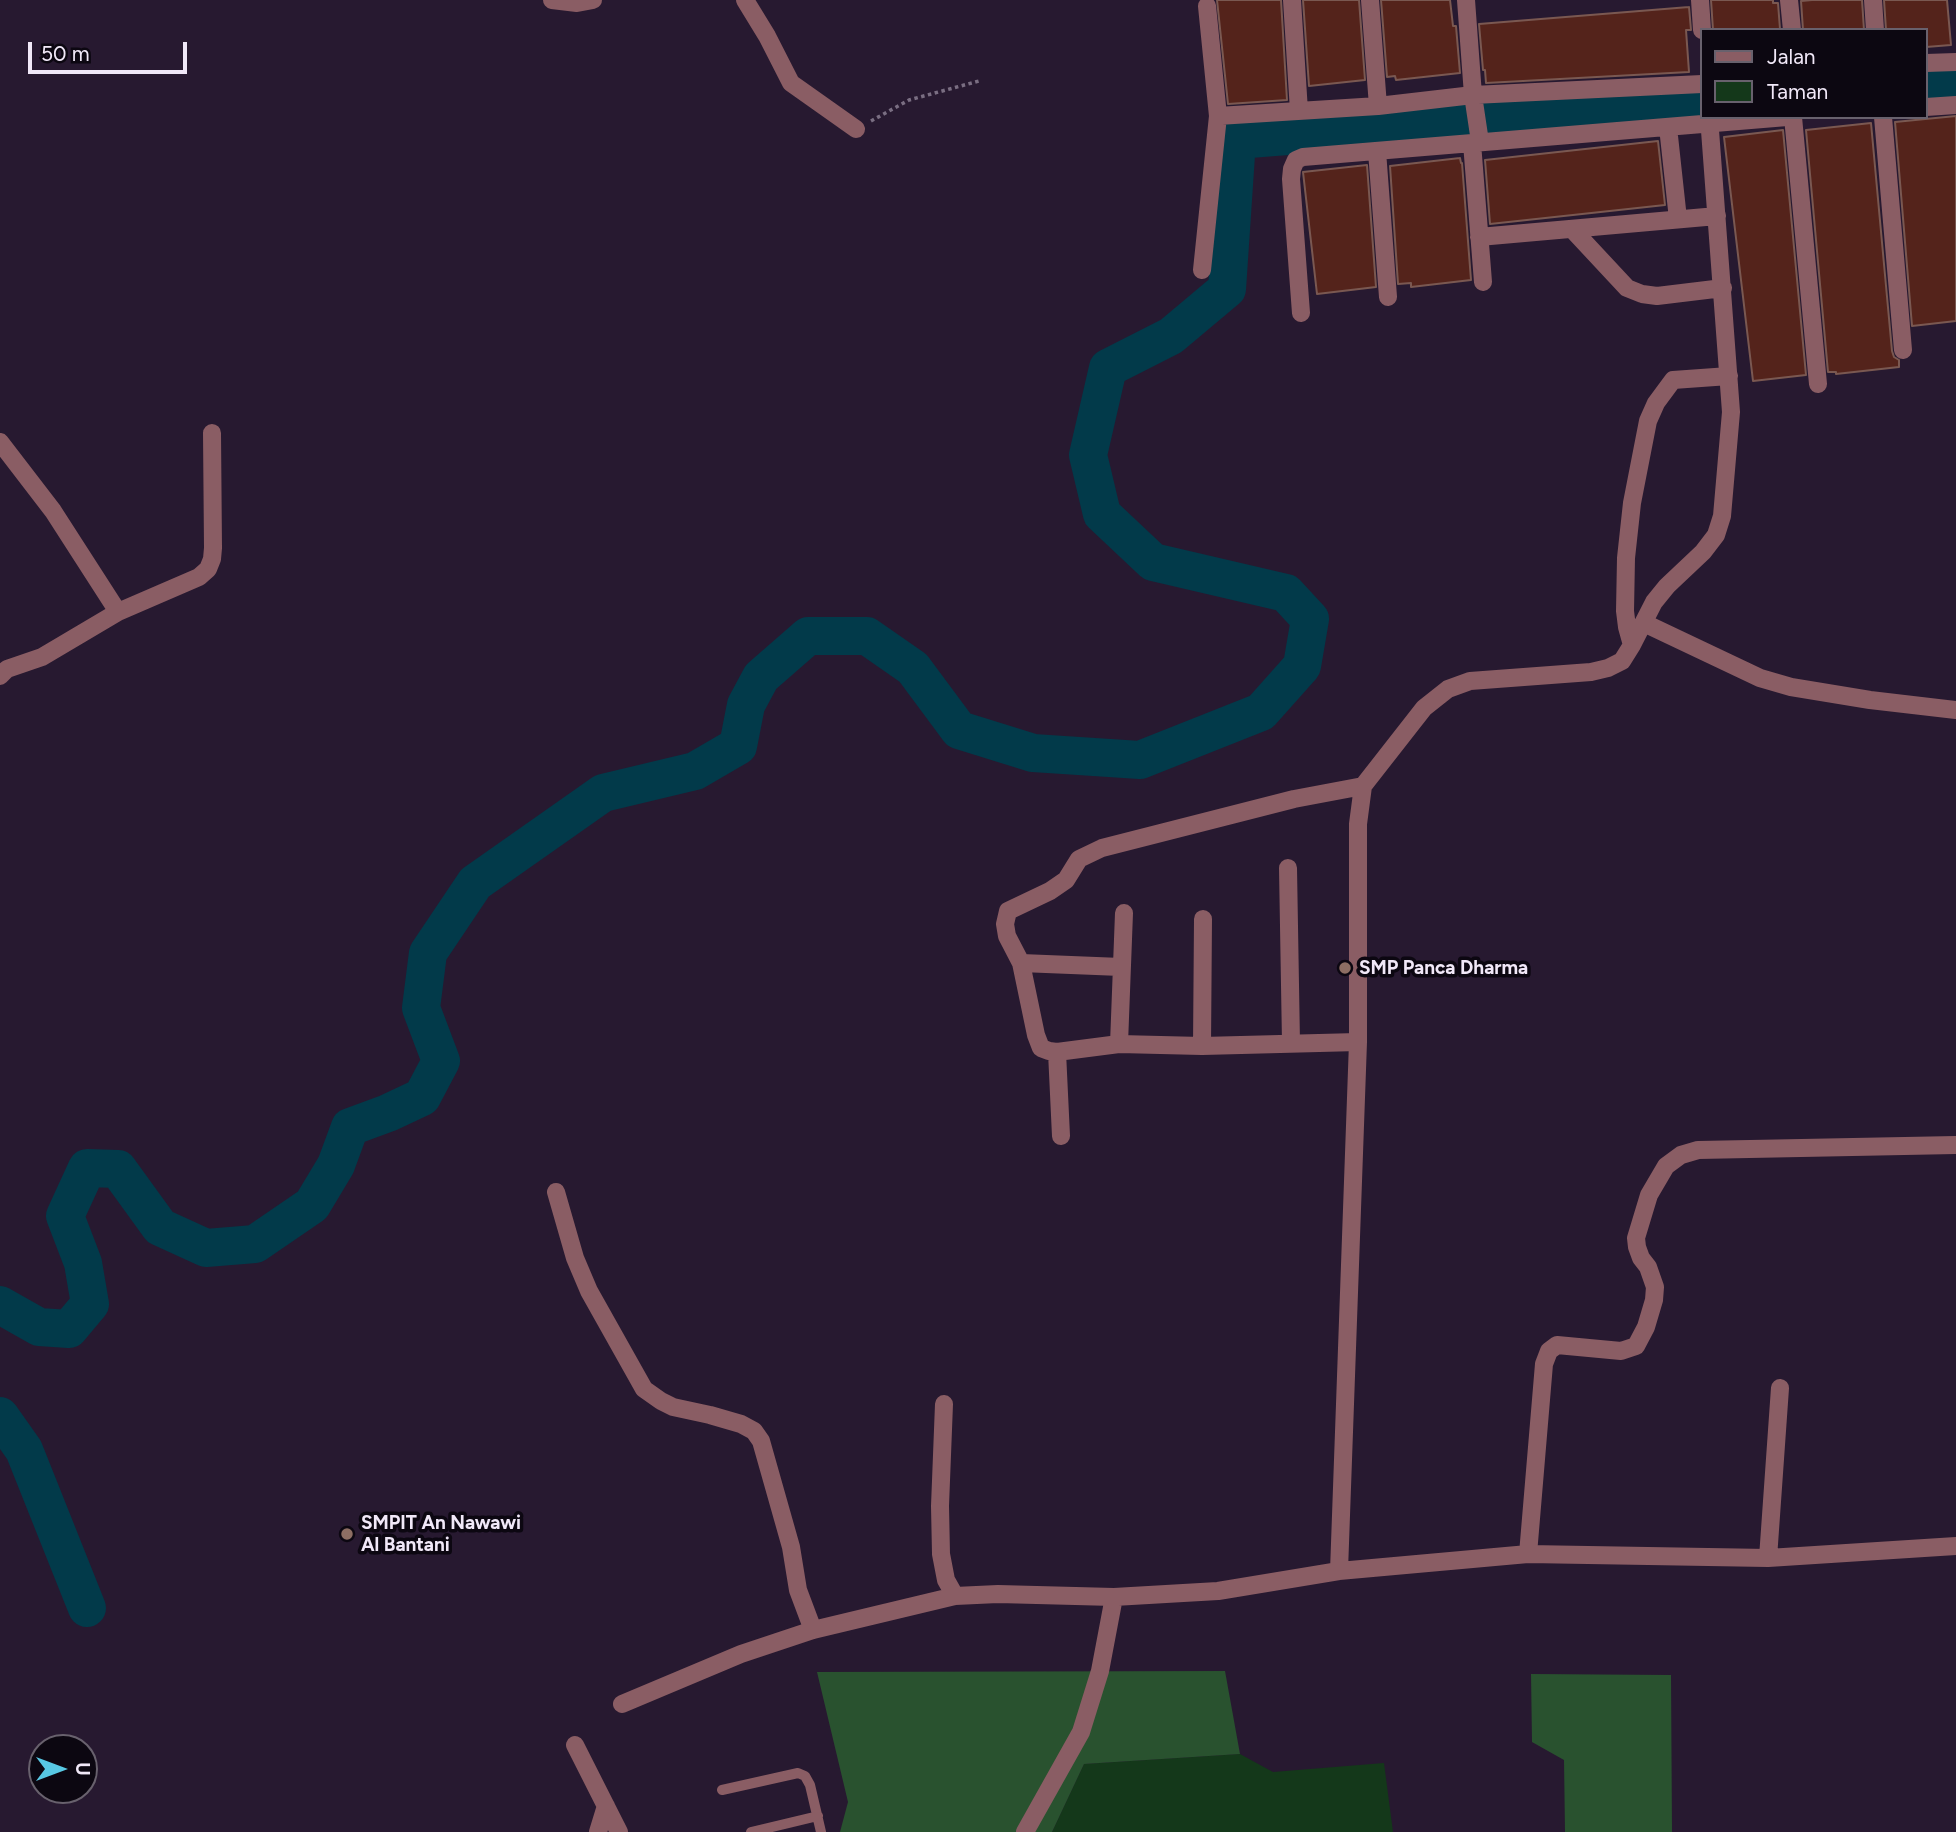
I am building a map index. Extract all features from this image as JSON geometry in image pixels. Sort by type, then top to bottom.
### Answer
[{"type":"street","points":[[552,0],[578,3],[593,0]]},
{"type":"street","points":[[745,0],[790,83],[856,129]]},
{"type":"street","points":[[1293,0],[1299,111]]},
{"type":"street","points":[[1370,0],[1378,106]]},
{"type":"street","points":[[1466,0],[1477,142],[1483,282]]},
{"type":"street","points":[[1700,0],[1702,28]]},
{"type":"street","points":[[1789,0],[1792,28]]},
{"type":"street","points":[[1873,0],[1875,28]]},
{"type":"street","points":[[1202,270],[1218,116],[1207,6]]},
{"type":"street","points":[[1928,63],[1956,62]]},
{"type":"street","points":[[1218,116],[1474,102],[1700,84]]},
{"type":"street","points":[[1928,107],[1956,105]]},
{"type":"street","points":[[1301,313],[1291,179],[1296,160],[1303,157],[1748,119]]},
{"type":"street","points":[[1793,119],[1818,384]]},
{"type":"street","points":[[1883,119],[1903,350]]},
{"type":"street","points":[[1339,1571],[1359,1042],[1358,824],[1363,786],[1424,708],[1448,689],[1470,681],[1591,672],[1622,661],[1654,602],[1716,535],[1722,516],[1731,412],[1709,121]]},
{"type":"street","points":[[1668,127],[1678,219]]},
{"type":"street","points":[[1377,151],[1388,298]]},
{"type":"street","points":[[1479,237],[1717,216]]},
{"type":"street","points":[[1572,229],[1627,288],[1642,294],[1657,296],[1723,288]]},
{"type":"street","points":[[1632,645],[1625,611],[1626,558],[1632,503],[1648,421],[1663,391],[1673,380],[1729,376]]},
{"type":"street","points":[[2,668],[42,657],[118,612],[199,577],[208,569],[213,548],[212,433]]},
{"type":"street","points":[[0,442],[53,511],[118,612]]},
{"type":"street","points":[[1644,623],[1760,678],[1791,687],[1956,710]]},
{"type":"street","points":[[1359,1042],[1202,1046],[1119,1044],[1057,1052],[1041,1048],[1021,963],[1007,936],[1005,923],[1008,911],[1050,891],[1066,880],[1079,859],[1102,848],[1294,799],[1363,786]]},
{"type":"street","points":[[1288,868],[1291,1043]]},
{"type":"street","points":[[1119,1044],[1124,913]]},
{"type":"street","points":[[1202,1046],[1203,919]]},
{"type":"street","points":[[1021,963],[1121,967]]},
{"type":"street","points":[[1057,1052],[1061,1136]]},
{"type":"street","points":[[1528,1554],[1544,1364],[1549,1351],[1557,1345],[1621,1351],[1636,1346],[1646,1327],[1655,1287],[1648,1267],[1641,1258],[1636,1238],[1649,1195],[1666,1166],[1681,1155],[1698,1150],[1956,1145]]},
{"type":"street","points":[[556,1192],[575,1258],[589,1291],[644,1389],[673,1407],[741,1424],[754,1431],[761,1441],[791,1547],[798,1590],[813,1630]]},
{"type":"street","points":[[1768,1558],[1780,1388]]},
{"type":"street","points":[[944,1404],[941,1554],[946,1580],[955,1596]]},
{"type":"street","points":[[622,1704],[741,1654],[813,1630],[955,1596],[998,1594],[1114,1597],[1218,1591],[1339,1571],[1528,1554],[1768,1558],[1956,1546]]},
{"type":"street","points":[[1025,1832],[1081,1732],[1100,1671],[1114,1597]]},
{"type":"street","points":[[575,1745],[618,1832]]},
{"type":"street","points":[[598,1832],[606,1806]]},
{"type":"lane","points":[[722,1790],[798,1773],[805,1776],[810,1785],[821,1832]]},
{"type":"lane","points":[[751,1832],[818,1816]]},
{"type":"path","points":[[856,129],[909,100],[979,82]]},
{"type":"green space","points":[[1225,1671],[1240,1754],[1084,1764],[1052,1832],[840,1832],[848,1802],[817,1672]]},
{"type":"green space","points":[[1531,1674],[1671,1675],[1672,1832],[1565,1832],[1564,1760],[1532,1742]]},
{"type":"green space","points":[[1240,1754],[1273,1772],[1384,1763],[1393,1832],[1052,1832],[1084,1764]]},
{"type":"building","points":[[1217,0],[1281,0],[1287,100],[1228,104]]},
{"type":"building","points":[[1303,0],[1359,0],[1365,80],[1309,86]]},
{"type":"building","points":[[1381,0],[1450,0],[1453,26],[1456,26],[1460,73],[1396,80],[1395,76],[1387,77]]},
{"type":"building","points":[[1711,0],[1773,0],[1773,3],[1778,3],[1780,28],[1713,28]]},
{"type":"building","points":[[1862,0],[1864,28],[1803,28],[1801,1]]},
{"type":"building","points":[[1884,0],[1947,0],[1951,45],[1928,47],[1928,28],[1886,28]]},
{"type":"building","points":[[1689,7],[1691,30],[1686,30],[1689,72],[1486,83],[1479,24]]},
{"type":"building","points":[[1956,116],[1956,321],[1912,326],[1895,122]]},
{"type":"building","points":[[1871,123],[1892,351],[1894,357],[1899,360],[1899,367],[1836,374],[1828,372],[1806,130]]},
{"type":"building","points":[[1783,130],[1806,375],[1753,381],[1724,137]]},
{"type":"building","points":[[1658,141],[1665,205],[1490,224],[1485,160]]},
{"type":"building","points":[[1460,158],[1471,280],[1411,287],[1411,283],[1398,284],[1390,166]]},
{"type":"building","points":[[1367,165],[1376,287],[1317,294],[1303,172]]},
{"type":"waterway","points":[[1928,83],[1956,80]]},
{"type":"waterway","points":[[0,1305],[39,1327],[69,1329],[90,1304],[83,1263],[65,1216],[87,1168],[118,1169],[160,1227],[206,1248],[255,1244],[312,1205],[336,1165],[350,1127],[422,1097],[441,1061],[421,1008],[428,953],[475,883],[603,793],[695,771],[738,746],[746,705],[761,677],[808,636],[867,636],[913,668],[959,730],[1033,753],[1140,760],[1261,712],[1302,666],[1310,619],[1286,593],[1153,562],[1102,514],[1088,455],[1108,368],[1171,336],[1227,289],[1237,140],[1700,103]]},
{"type":"waterway","points":[[0,1416],[24,1450],[87,1608]]},
{"type":"place","name":"SMP Panca Dharma","points":[[1345,968]]},
{"type":"place","name":"SMPIT An Nawawi Al Bantani","points":[[347,1534]]}]
